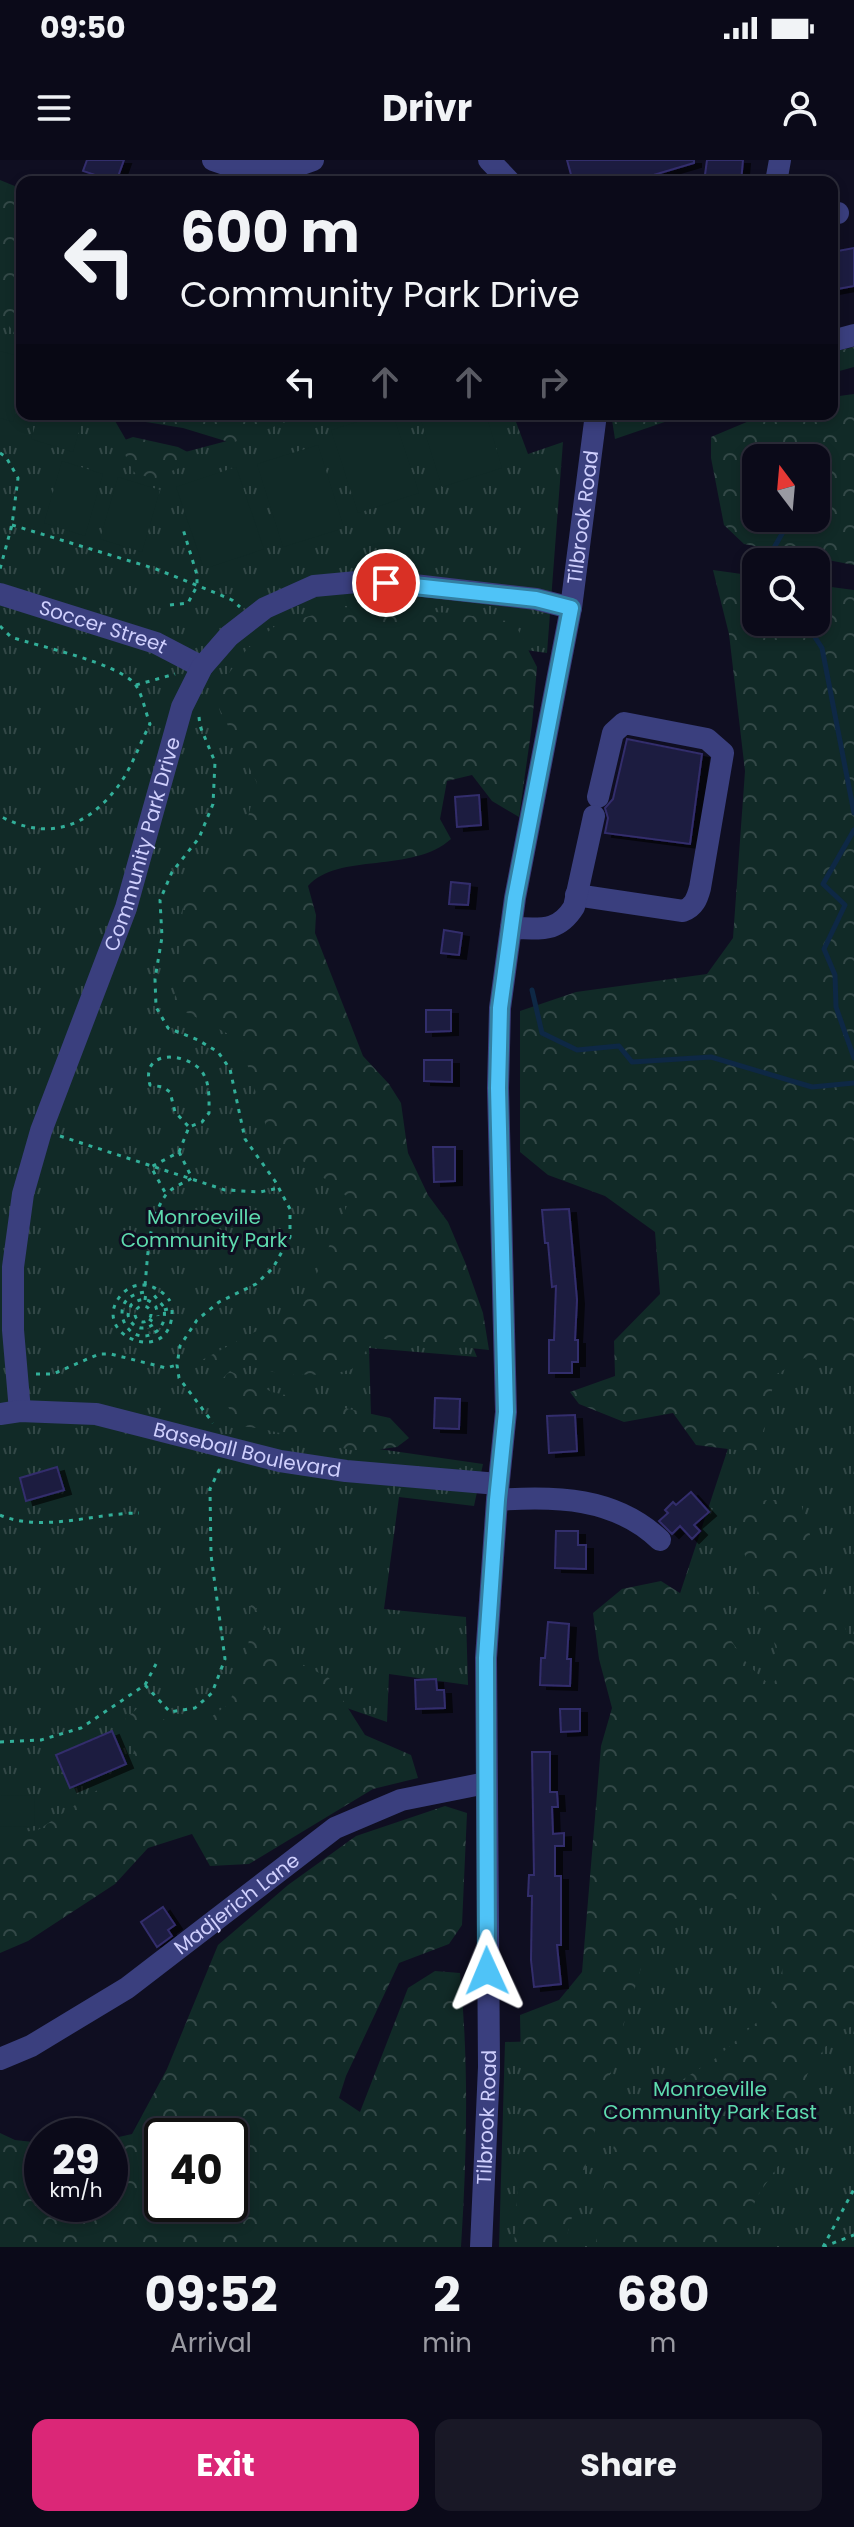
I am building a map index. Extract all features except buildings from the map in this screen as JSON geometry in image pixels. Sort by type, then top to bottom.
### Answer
[{"type":"street","points":[[213,160],[247,169],[277,169],[313,160]]},
{"type":"street","points":[[489,160],[504,176]]},
{"type":"street","name":"Tilbrook Road","points":[[481,2247],[489,2067],[486,1658],[497,1492],[506,1412],[498,1088],[500,1008],[511,928],[571,608],[595,420]]},
{"type":"street","name":"Community Park Drive","points":[[10,1413],[17,1374],[6,1314],[23,1194],[41,1131],[126,908],[182,707],[197,677],[229,636],[265,608],[314,586],[357,582],[414,585],[536,599],[571,608]]},
{"type":"street","name":"Soccer Street","points":[[0,594],[156,643],[197,677]]},
{"type":"street","points":[[511,928],[551,929],[566,919],[574,907],[576,895],[613,733],[624,723],[707,739],[714,744],[723,753],[696,901],[690,908],[683,911],[576,895]]},
{"type":"street","name":"Baseball Boulevard","points":[[10,1413],[96,1414],[280,1461],[611,1508],[646,1527],[660,1540]]},
{"type":"street","name":"Madjerich Lane","points":[[0,2059],[31,2046],[127,1988],[335,1828],[401,1800],[486,1783]]},
{"type":"path","points":[[0,453],[6,457],[18,478],[12,525],[0,569]]},
{"type":"path","points":[[12,525],[156,569],[232,600],[243,610]]},
{"type":"path","points":[[170,605],[188,603],[197,586],[197,575],[183,529]]},
{"type":"path","points":[[0,626],[11,637],[107,667],[136,685],[150,724],[120,783],[96,811],[70,826],[36,830],[0,816]]},
{"type":"path","points":[[136,685],[179,673],[197,677]]},
{"type":"path","points":[[145,1685],[170,1712],[195,1708],[212,1693],[225,1659],[211,1555],[210,1489],[225,1460],[224,1446],[216,1427],[179,1378],[177,1365],[180,1346],[197,1320],[219,1302],[256,1284],[273,1268],[290,1237],[290,1209],[245,1139],[230,1069],[218,1052],[168,1028],[156,1007],[155,979],[162,937],[160,900],[172,872],[199,838],[213,804],[215,762],[199,716]]},
{"type":"path","points":[[151,1167],[179,1152],[189,1127],[202,1122],[209,1113],[206,1078],[200,1068],[167,1056],[158,1059],[149,1066],[147,1075],[150,1085],[163,1087],[170,1092],[175,1112],[189,1127]]},
{"type":"path","points":[[41,1131],[225,1190],[260,1192],[279,1188]]},
{"type":"path","points":[[179,1152],[192,1178]]},
{"type":"path","points":[[151,1167],[166,1194]]},
{"type":"path","points":[[145,1285],[154,1221],[166,1194],[192,1178]]},
{"type":"path","points":[[164,1310],[172,1308],[166,1332],[144,1343],[136,1342],[122,1333],[115,1319],[116,1302],[127,1290],[145,1285],[159,1289],[170,1301]]},
{"type":"path","points":[[145,1300],[146,1292],[136,1294],[122,1308],[123,1321],[131,1332],[143,1336],[156,1331],[164,1320],[161,1301],[153,1294]]},
{"type":"path","points":[[149,1319],[155,1323],[150,1327],[133,1326],[128,1315],[131,1305],[145,1300],[156,1307],[158,1316]]},
{"type":"path","points":[[17,1374],[53,1374],[99,1354],[111,1354],[166,1368],[177,1365]]},
{"type":"path","points":[[0,1515],[16,1522],[32,1524],[114,1513],[139,1513]]},
{"type":"path","points":[[0,1742],[41,1740],[81,1728],[145,1685],[156,1664]]},
{"type":"path","points":[[823,2247],[853,2191]]},
{"type":"path","points":[[823,2247],[854,2235]]},
{"type":"green space","points":[[0,180],[16,187],[16,335],[0,315]]},
{"type":"green space","name":"Monroeville Community Park","points":[[0,296],[16,312],[16,420],[114,420],[140,464],[257,433],[275,420],[515,420],[528,454],[563,442],[547,653],[336,623],[286,882],[477,1357],[369,1348],[372,1448],[483,1464],[474,1506],[399,1497],[384,1609],[466,1617],[468,1685],[389,1674],[387,1722],[295,1690],[0,1883]]},
{"type":"green space","points":[[854,347],[854,367],[838,371],[838,351]]},
{"type":"green space","points":[[0,351],[16,355],[16,411],[13,422],[0,418]]},
{"type":"green space","points":[[854,394],[854,565],[830,560],[830,548],[765,548],[744,544],[724,525],[711,458],[711,437],[752,420],[838,420],[838,396]]},
{"type":"green space","points":[[37,420],[82,420],[73,452],[31,439]]},
{"type":"green space","points":[[133,420],[291,420],[232,443],[183,428]]},
{"type":"green space","points":[[363,420],[395,420],[419,493],[358,513],[331,430]]},
{"type":"green space","points":[[421,420],[488,420],[502,468],[442,487]]},
{"type":"green space","points":[[612,420],[670,420],[615,439]]},
{"type":"green space","points":[[133,437],[178,447],[199,458],[154,479],[135,473],[127,461],[122,441]]},
{"type":"green space","points":[[318,445],[344,528],[283,547],[257,464]]},
{"type":"green space","points":[[62,461],[103,474],[85,536],[44,523]]},
{"type":"green space","points":[[236,467],[264,549],[204,569],[176,487]]},
{"type":"green space","points":[[118,477],[160,490],[142,552],[100,539]]},
{"type":"green space","points":[[713,570],[742,574],[742,636],[830,636],[830,587],[854,590],[854,1377],[808,1356],[775,1375],[760,1453],[696,1445],[673,1413],[624,1422],[579,1404],[570,1392],[615,1376],[614,1341],[660,1294],[655,1232],[605,1196],[548,1175],[520,1152],[520,1011],[576,992],[707,974],[733,938],[745,771],[729,634]]},
{"type":"green space","points":[[341,607],[453,613],[514,622],[537,667],[519,817],[492,801],[472,775],[447,781],[440,819],[451,839],[435,850],[416,856],[338,869],[308,886],[316,915],[315,933],[363,1056],[389,1084],[401,1103],[408,1153],[428,1195],[448,1222],[465,1262],[483,1313],[489,1350],[376,1338],[352,1369],[330,1375],[280,1374],[247,1364],[200,1361],[302,1307],[350,1199],[268,1133],[240,1040],[174,1006],[185,886],[237,858],[257,783],[218,706],[223,681],[247,649],[275,626]]},
{"type":"green space","name":"Monroeville Community Park East","points":[[854,1068],[854,2247],[499,2247],[505,2042],[579,2040],[598,1841]]},
{"type":"green space","points":[[145,1287],[157,1291],[168,1303],[172,1301],[174,1306],[166,1308],[161,1299],[152,1293],[151,1296],[161,1307],[162,1320],[157,1329],[140,1334],[128,1325],[124,1313],[131,1301],[126,1312],[129,1324],[140,1331],[152,1328],[157,1322],[151,1319],[151,1309],[142,1305],[134,1310],[135,1320],[141,1324],[151,1324],[144,1327],[135,1324],[130,1315],[134,1307],[146,1301],[159,1318],[155,1303],[146,1298],[148,1291],[129,1294],[119,1310],[125,1330],[144,1338],[154,1335],[162,1327],[167,1312],[170,1312],[166,1327],[158,1336],[137,1340],[119,1327],[116,1316],[119,1303],[127,1293]]},
{"type":"green space","points":[[230,1371],[272,1392],[390,1418],[409,1438],[397,1447],[359,1452],[240,1426],[215,1386]]},
{"type":"green space","name":"Monroeville Community Park East","points":[[766,1500],[800,1500],[827,1594],[848,1634],[854,1635],[854,2026],[835,2032],[807,2075],[805,2127],[758,2195],[735,2247],[596,2247],[597,2215],[617,2133],[659,2095],[716,2058],[764,2016],[783,1982],[779,1916],[771,1892],[705,1905],[649,1942],[564,2247],[514,2247],[522,2115],[520,2015],[559,2000],[582,1972],[601,1746],[612,1708],[599,1659],[593,1613],[622,1589],[661,1581],[713,1614],[748,1665],[771,1686],[782,1672],[767,1616],[739,1539],[745,1506]]},
{"type":"green space","points":[[251,1600],[270,1635],[292,1659],[329,1678],[365,1735],[411,1755],[418,1778],[373,1789],[249,1864],[210,1866],[192,1834],[148,1848],[115,1884],[28,1941],[0,1953],[0,1835],[38,1830],[96,1791],[136,1758],[125,1719],[138,1708],[176,1725],[198,1727],[227,1705],[247,1669]]},
{"type":"green space","points":[[34,1795],[35,1826],[0,1827],[0,1796]]},
{"type":"green space","points":[[445,1806],[467,1813],[462,1925],[449,1944],[399,1963],[346,2076],[339,2098],[360,2112],[408,1988],[435,1971],[460,1973],[466,2110],[461,2247],[0,2247],[0,2133],[24,2141],[24,2222],[128,2222],[128,2135],[132,2134],[167,2069],[218,1945],[288,1885],[356,1836]]},
{"type":"waterway","points":[[774,548],[783,532]]},
{"type":"waterway","points":[[814,636],[822,648],[854,813]]},
{"type":"waterway","points":[[854,830],[823,884],[845,905],[824,949],[835,975],[836,1007],[854,1058]]},
{"type":"waterway","points":[[532,990],[542,1033],[577,1050],[619,1046],[632,1062],[711,1057],[812,1087],[854,1083]]},
{"type":"route","points":[[386,583],[536,599],[571,608],[515,898],[500,1008],[498,1088],[506,1412],[486,1658],[487,1971]]}]
